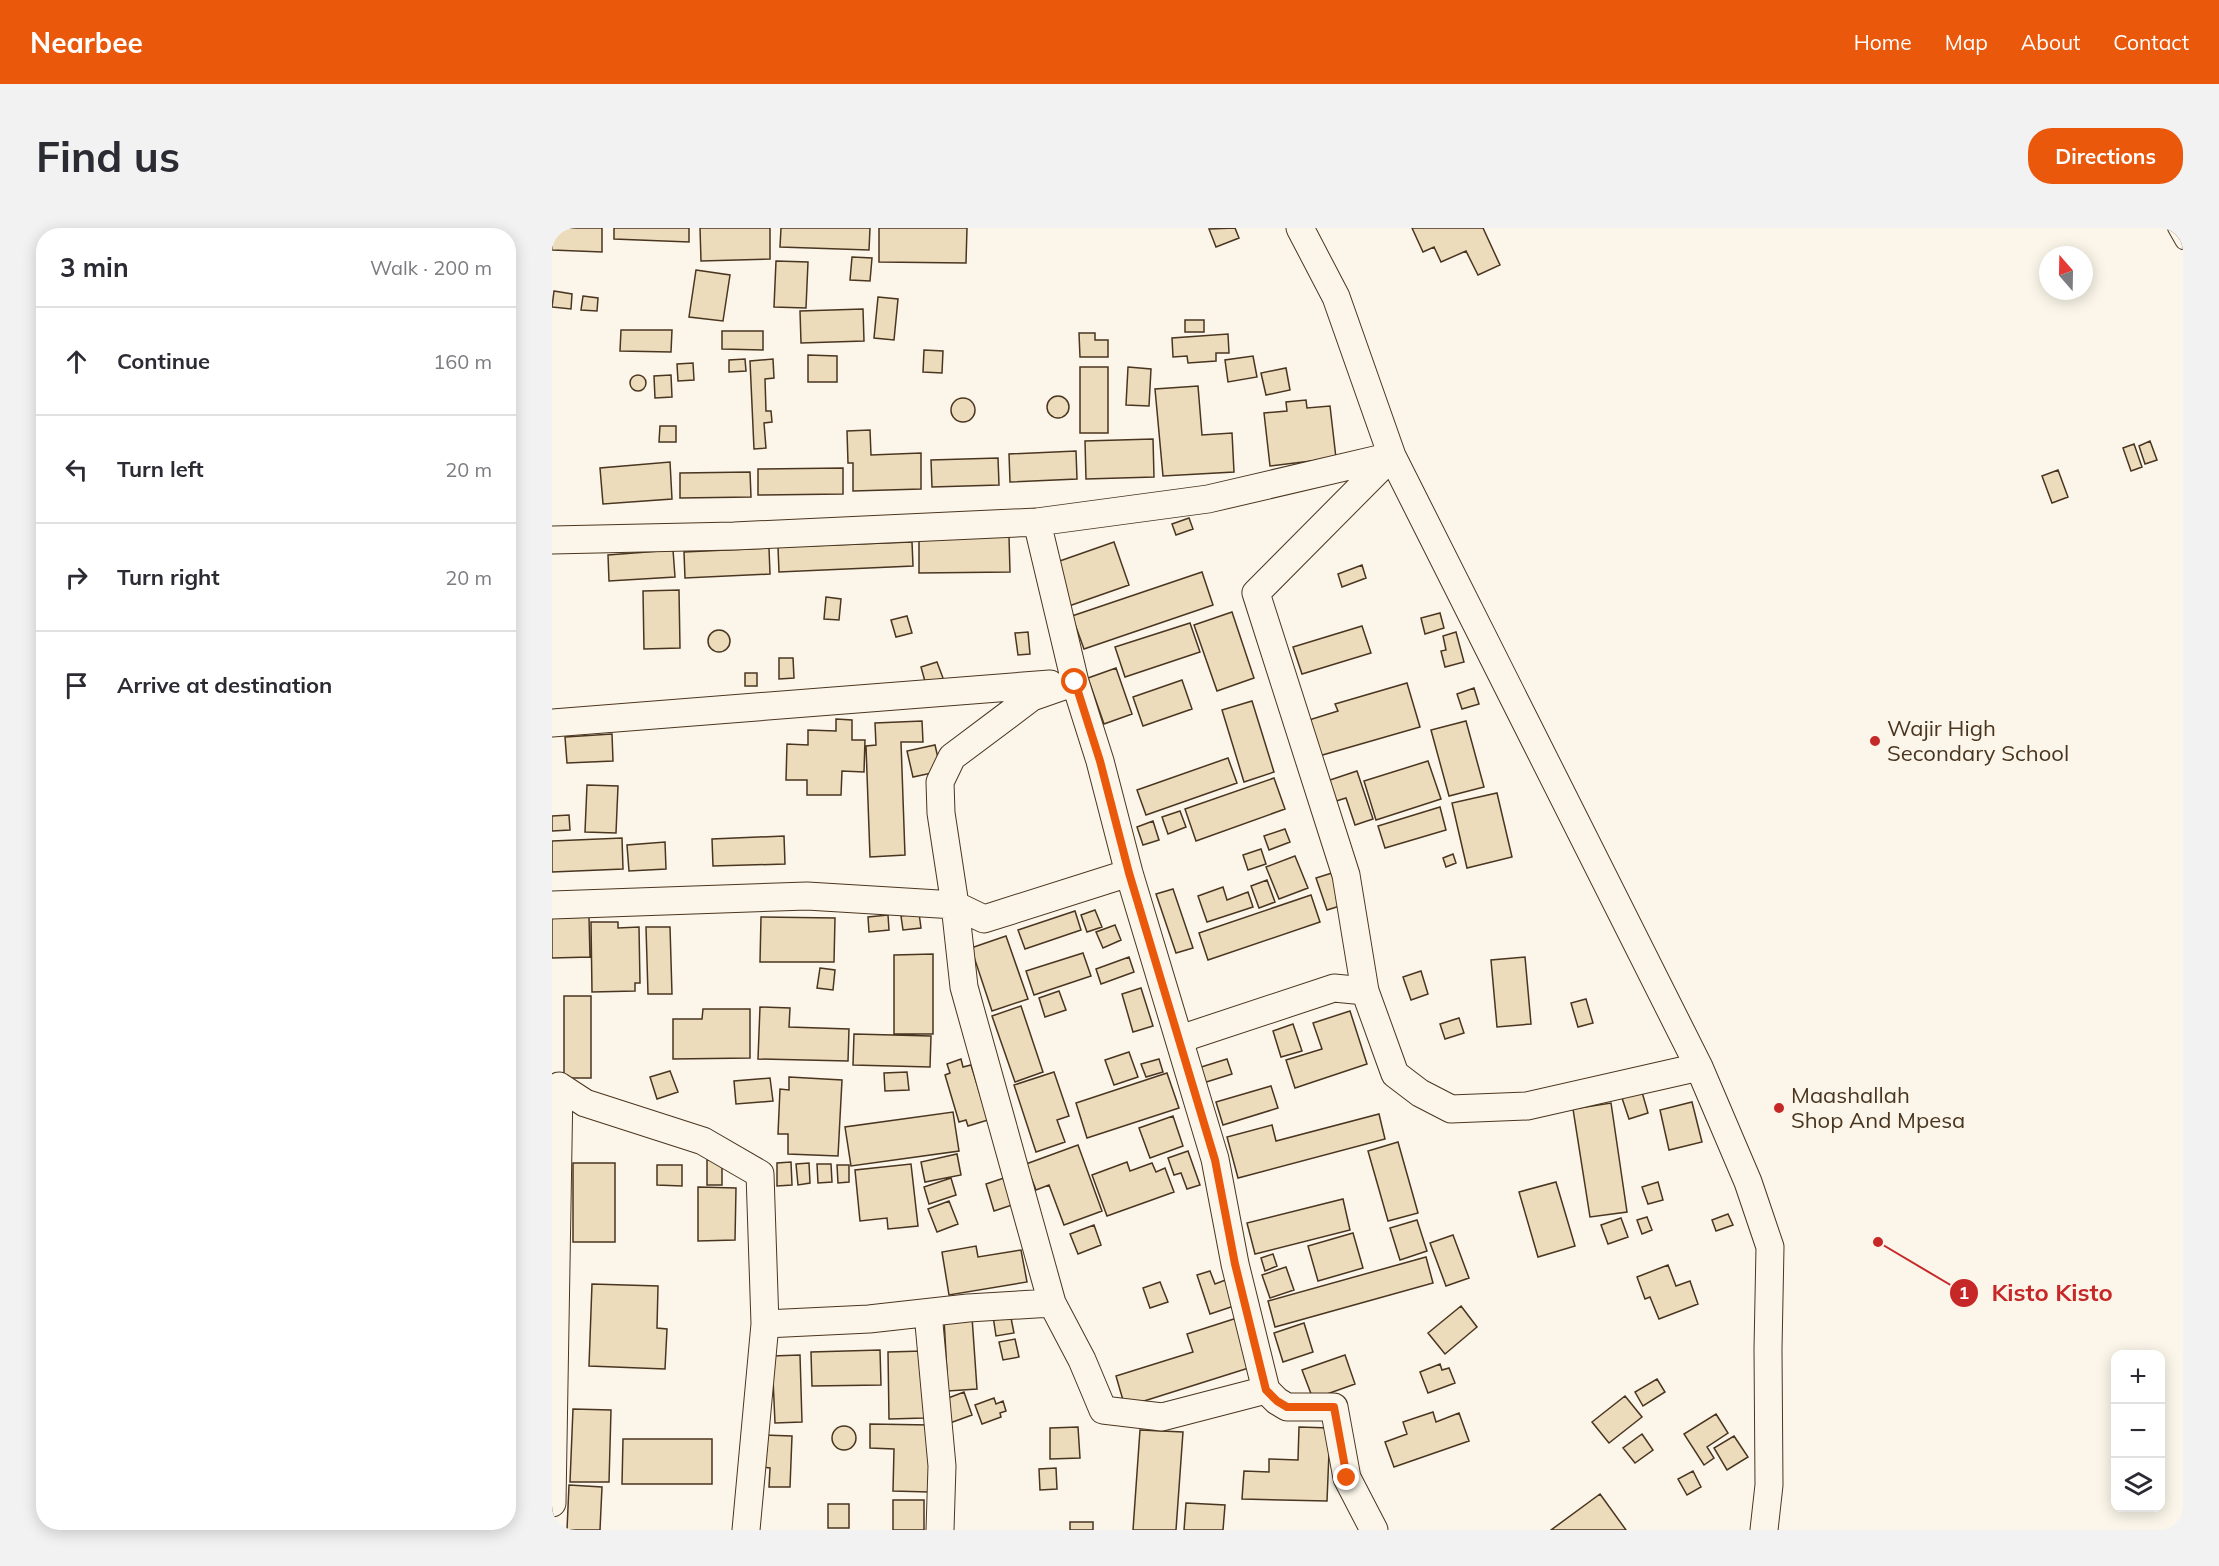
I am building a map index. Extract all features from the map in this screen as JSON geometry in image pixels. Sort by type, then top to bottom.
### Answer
[{"type":"street","points":[[1300,228],[1336,297],[1392,456],[1698,1067],[1748,1182],[1770,1247],[1769,1485],[1764,1530]]},
{"type":"street","points":[[552,540],[734,536],[1037,522],[1208,499],[1392,456]]},
{"type":"street","points":[[1392,456],[1256,593],[1346,874],[1365,991],[1395,1074],[1420,1093],[1451,1109],[1527,1106],[1698,1067]]},
{"type":"street","points":[[1037,522],[1075,682],[1100,761],[1129,873],[1215,1160],[1235,1264],[1266,1390],[1287,1407],[1334,1407],[1347,1478],[1374,1530]]},
{"type":"street","points":[[552,723],[1075,682]]},
{"type":"street","points":[[1075,682],[1032,697],[952,757],[940,782],[941,813],[955,904],[964,987],[1052,1303],[1082,1360],[1103,1410],[1161,1417],[1266,1390]]},
{"type":"street","points":[[552,905],[807,896],[955,904],[984,920],[1129,873]]},
{"type":"street","points":[[1180,1039],[1334,988],[1365,991]]},
{"type":"street","points":[[552,1503],[559,1086],[585,1102],[703,1141],[760,1174],[765,1324],[746,1530]]},
{"type":"street","points":[[765,1324],[869,1319],[968,1308],[1052,1303]]},
{"type":"street","points":[[928,1313],[942,1466],[940,1530]]},
{"type":"lane","points":[[2175,228],[2183,242]]},
{"type":"building","points":[[552,228],[602,228],[602,252],[552,250]]},
{"type":"building","points":[[614,228],[689,228],[689,242],[614,239]]},
{"type":"building","points":[[700,228],[770,228],[770,259],[701,261]]},
{"type":"building","points":[[781,228],[870,228],[869,250],[780,247]]},
{"type":"building","points":[[879,228],[967,228],[966,263],[879,262]]},
{"type":"building","points":[[1235,228],[1239,238],[1216,247],[1209,229]]},
{"type":"building","points":[[1412,228],[1483,228],[1500,265],[1478,275],[1466,251],[1441,262],[1434,247],[1423,252]]},
{"type":"building","points":[[852,257],[872,258],[870,281],[850,280]]},
{"type":"building","points":[[776,261],[808,262],[806,308],[774,307]]},
{"type":"building","points":[[696,270],[730,275],[723,321],[689,317]]},
{"type":"building","points":[[554,291],[572,294],[571,309],[552,307]]},
{"type":"building","points":[[583,296],[598,298],[597,311],[581,310]]},
{"type":"building","points":[[878,297],[898,299],[894,340],[874,338]]},
{"type":"building","points":[[863,309],[864,341],[801,343],[800,311]]},
{"type":"building","points":[[1185,320],[1204,320],[1204,332],[1185,332]]},
{"type":"building","points":[[621,330],[672,330],[671,352],[620,351]]},
{"type":"building","points":[[722,331],[763,331],[763,350],[722,349]]},
{"type":"building","points":[[1079,333],[1095,333],[1095,340],[1108,340],[1108,357],[1080,357]]},
{"type":"building","points":[[1228,334],[1229,353],[1216,353],[1216,361],[1188,363],[1187,356],[1173,357],[1172,338]]},
{"type":"building","points":[[924,350],[943,351],[942,373],[923,372]]},
{"type":"building","points":[[808,355],[837,356],[837,382],[808,382]]},
{"type":"building","points":[[1253,356],[1257,377],[1228,382],[1225,360]]},
{"type":"building","points":[[745,359],[746,371],[729,372],[729,360]]},
{"type":"building","points":[[773,359],[774,378],[765,379],[766,411],[771,411],[772,422],[764,423],[766,448],[754,449],[750,361]]},
{"type":"building","points":[[693,363],[694,380],[678,381],[677,364]]},
{"type":"building","points":[[1080,367],[1108,367],[1108,433],[1080,433]]},
{"type":"building","points":[[1128,367],[1151,369],[1149,406],[1126,405]]},
{"type":"building","points":[[1286,368],[1290,390],[1266,395],[1261,373]]},
{"type":"building","points":[[635,375],[641,375],[646,383],[644,389],[635,391],[630,386],[630,380]]},
{"type":"building","points":[[671,375],[672,397],[655,398],[654,376]]},
{"type":"building","points":[[1198,386],[1202,435],[1232,433],[1234,472],[1163,476],[1155,389]]},
{"type":"building","points":[[1054,396],[1062,396],[1069,403],[1069,411],[1062,418],[1054,418],[1047,411],[1047,403]]},
{"type":"building","points":[[963,398],[968,399],[974,405],[974,415],[968,421],[963,422],[958,421],[952,415],[951,410],[952,405],[958,399]]},
{"type":"building","points":[[1306,400],[1307,408],[1330,406],[1336,458],[1270,466],[1264,413],[1287,411],[1286,402]]},
{"type":"building","points":[[660,426],[676,426],[676,442],[659,442]]},
{"type":"building","points":[[870,430],[871,455],[921,453],[921,489],[853,491],[853,463],[848,463],[847,431]]},
{"type":"building","points":[[1153,439],[1154,477],[1086,479],[1085,441]]},
{"type":"building","points":[[2150,441],[2157,460],[2145,464],[2139,446]]},
{"type":"building","points":[[2134,444],[2142,467],[2131,471],[2123,448]]},
{"type":"building","points":[[1076,451],[1077,479],[1010,482],[1009,454]]},
{"type":"building","points":[[998,458],[999,485],[932,487],[931,460]]},
{"type":"building","points":[[670,462],[672,499],[603,504],[600,468]]},
{"type":"building","points":[[843,468],[843,494],[758,495],[758,469]]},
{"type":"building","points":[[2058,470],[2068,497],[2052,503],[2042,476]]},
{"type":"building","points":[[750,472],[751,497],[680,498],[680,473]]},
{"type":"building","points":[[1189,518],[1193,529],[1176,535],[1172,524]]},
{"type":"building","points":[[1009,536],[1010,572],[919,573],[919,537]]},
{"type":"building","points":[[912,542],[913,566],[779,572],[778,547]]},
{"type":"building","points":[[1114,542],[1129,585],[1069,606],[1054,563]]},
{"type":"building","points":[[769,548],[770,574],[685,578],[684,552]]},
{"type":"building","points":[[673,550],[675,577],[609,581],[608,555]]},
{"type":"building","points":[[1362,565],[1366,578],[1342,587],[1338,574]]},
{"type":"building","points":[[1202,572],[1213,605],[1084,649],[1072,616]]},
{"type":"building","points":[[679,590],[680,648],[644,649],[643,591]]},
{"type":"building","points":[[826,597],[841,599],[839,620],[824,619]]},
{"type":"building","points":[[1232,612],[1254,678],[1217,691],[1194,625]]},
{"type":"building","points":[[1440,613],[1444,628],[1425,634],[1421,618]]},
{"type":"building","points":[[907,616],[912,633],[896,637],[891,620]]},
{"type":"building","points":[[1190,623],[1200,652],[1125,677],[1115,647]]},
{"type":"building","points":[[1362,626],[1371,653],[1302,674],[1293,647]]},
{"type":"building","points":[[719,630],[729,637],[730,641],[723,651],[719,652],[709,645],[708,641],[715,631]]},
{"type":"building","points":[[1028,632],[1030,654],[1018,655],[1015,633]]},
{"type":"building","points":[[1456,632],[1464,662],[1445,667],[1441,651],[1446,650],[1443,636]]},
{"type":"building","points":[[779,658],[793,658],[794,678],[779,679]]},
{"type":"building","points":[[937,662],[943,678],[926,685],[921,667]]},
{"type":"building","points":[[1116,668],[1132,714],[1104,724],[1088,678]]},
{"type":"building","points":[[745,673],[757,673],[757,686],[745,686]]},
{"type":"building","points":[[1182,680],[1192,709],[1143,726],[1133,697]]},
{"type":"building","points":[[1407,683],[1420,727],[1319,756],[1309,720],[1338,711],[1335,704]]},
{"type":"building","points":[[1474,688],[1479,704],[1462,709],[1457,694]]},
{"type":"building","points":[[1252,701],[1274,772],[1244,782],[1222,710]]},
{"type":"building","points":[[836,719],[852,720],[852,740],[865,740],[864,772],[842,771],[841,795],[807,795],[807,780],[786,780],[787,744],[808,745],[808,730],[836,731]]},
{"type":"building","points":[[922,721],[923,742],[901,742],[905,855],[870,857],[866,746],[876,745],[875,723]]},
{"type":"building","points":[[1466,721],[1484,787],[1449,796],[1431,730]]},
{"type":"building","points":[[612,734],[613,761],[567,763],[565,737]]},
{"type":"building","points":[[935,745],[941,771],[913,777],[907,751]]},
{"type":"building","points":[[1228,758],[1237,783],[1146,815],[1137,790]]},
{"type":"building","points":[[1428,761],[1441,799],[1376,820],[1364,781]]},
{"type":"building","points":[[1357,771],[1373,819],[1355,825],[1346,798],[1333,802],[1327,781]]},
{"type":"building","points":[[1274,778],[1285,809],[1196,841],[1185,809]]},
{"type":"building","points":[[587,785],[618,786],[616,833],[585,832]]},
{"type":"building","points":[[1497,793],[1512,857],[1467,868],[1452,803]]},
{"type":"building","points":[[1440,807],[1446,830],[1385,848],[1378,826]]},
{"type":"building","points":[[1180,811],[1186,827],[1168,834],[1162,817]]},
{"type":"building","points":[[569,815],[570,830],[552,831],[552,816]]},
{"type":"building","points":[[1153,821],[1159,840],[1143,845],[1137,827]]},
{"type":"building","points":[[1285,829],[1290,842],[1269,850],[1264,836]]},
{"type":"building","points":[[784,836],[785,864],[713,866],[712,839]]},
{"type":"building","points":[[622,838],[623,869],[552,872],[552,841]]},
{"type":"building","points":[[665,842],[666,869],[629,871],[627,845]]},
{"type":"building","points":[[1261,849],[1266,864],[1248,870],[1243,855]]},
{"type":"building","points":[[1453,854],[1456,863],[1446,867],[1443,858]]},
{"type":"building","points":[[1295,856],[1308,888],[1279,899],[1266,867]]},
{"type":"building","points":[[1332,873],[1343,905],[1327,910],[1316,878]]},
{"type":"building","points":[[1267,880],[1275,902],[1259,908],[1251,886]]},
{"type":"building","points":[[1223,887],[1227,900],[1248,892],[1253,907],[1207,922],[1198,896]]},
{"type":"building","points":[[1173,889],[1193,948],[1176,953],[1156,894]]},
{"type":"building","points":[[1311,895],[1320,922],[1208,960],[1199,933]]},
{"type":"building","points":[[1095,910],[1102,927],[1087,932],[1081,915]]},
{"type":"building","points":[[1075,911],[1081,930],[1025,949],[1018,930]]},
{"type":"building","points":[[919,913],[921,928],[903,930],[901,916]]},
{"type":"building","points":[[888,915],[889,930],[869,932],[868,917]]},
{"type":"building","points":[[589,917],[590,957],[552,958],[552,918]]},
{"type":"building","points":[[761,917],[835,918],[834,962],[760,962]]},
{"type":"building","points":[[591,922],[618,922],[618,928],[639,927],[640,983],[635,983],[635,991],[592,992]]},
{"type":"building","points":[[1115,925],[1121,940],[1103,948],[1096,932]]},
{"type":"building","points":[[646,927],[670,927],[672,994],[648,994]]},
{"type":"building","points":[[1006,936],[1028,999],[992,1011],[971,948]]},
{"type":"building","points":[[1083,953],[1091,976],[1034,995],[1026,971]]},
{"type":"building","points":[[933,954],[933,1034],[894,1034],[894,955]]},
{"type":"building","points":[[1129,957],[1134,972],[1101,984],[1096,969]]},
{"type":"building","points":[[1525,957],[1531,1024],[1497,1027],[1491,960]]},
{"type":"building","points":[[820,968],[835,970],[833,990],[817,988]]},
{"type":"building","points":[[1421,971],[1428,994],[1411,1000],[1403,977]]},
{"type":"building","points":[[1141,988],[1153,1026],[1133,1032],[1122,994]]},
{"type":"building","points":[[1059,991],[1066,1010],[1045,1017],[1039,998]]},
{"type":"building","points":[[564,996],[591,996],[591,1078],[564,1078]]},
{"type":"building","points":[[1586,999],[1593,1023],[1578,1027],[1571,1003]]},
{"type":"building","points":[[1021,1006],[1043,1072],[1015,1082],[992,1016]]},
{"type":"building","points":[[760,1007],[790,1008],[789,1027],[849,1029],[848,1061],[758,1059]]},
{"type":"building","points":[[703,1009],[750,1009],[750,1058],[673,1059],[673,1019],[702,1019]]},
{"type":"building","points":[[1350,1011],[1367,1064],[1295,1088],[1286,1060],[1322,1049],[1313,1023]]},
{"type":"building","points":[[1459,1018],[1464,1033],[1445,1039],[1440,1024]]},
{"type":"building","points":[[1293,1024],[1302,1051],[1281,1057],[1273,1031]]},
{"type":"building","points":[[854,1034],[931,1036],[930,1067],[853,1065]]},
{"type":"building","points":[[1129,1052],[1138,1077],[1114,1085],[1105,1060]]},
{"type":"building","points":[[961,1059],[963,1067],[971,1065],[988,1120],[968,1126],[966,1120],[959,1122],[945,1075],[950,1073],[947,1064]]},
{"type":"building","points":[[1159,1059],[1163,1072],[1146,1077],[1141,1064]]},
{"type":"building","points":[[1227,1059],[1232,1074],[1203,1083],[1198,1068]]},
{"type":"building","points":[[670,1071],[678,1092],[657,1099],[650,1077]]},
{"type":"building","points":[[907,1072],[909,1090],[885,1091],[884,1073]]},
{"type":"building","points":[[1054,1072],[1069,1116],[1057,1120],[1065,1142],[1036,1152],[1014,1085]]},
{"type":"building","points":[[1167,1073],[1179,1108],[1087,1138],[1076,1103]]},
{"type":"building","points":[[789,1077],[842,1080],[838,1156],[788,1154],[788,1134],[778,1134],[780,1089],[789,1090]]},
{"type":"building","points":[[770,1078],[773,1101],[736,1104],[734,1081]]},
{"type":"building","points":[[1271,1086],[1278,1108],[1223,1125],[1216,1102]]},
{"type":"building","points":[[1642,1092],[1648,1113],[1629,1119],[1622,1098]]},
{"type":"building","points":[[1692,1102],[1702,1142],[1669,1150],[1660,1110]]},
{"type":"building","points":[[1611,1103],[1627,1212],[1590,1217],[1573,1109]]},
{"type":"building","points":[[953,1112],[959,1151],[851,1166],[845,1127]]},
{"type":"building","points":[[1379,1114],[1385,1139],[1238,1178],[1227,1137],[1272,1125],[1276,1141]]},
{"type":"building","points":[[1173,1116],[1183,1146],[1150,1158],[1139,1128]]},
{"type":"building","points":[[1398,1142],[1418,1213],[1388,1221],[1368,1151]]},
{"type":"building","points":[[1078,1145],[1102,1211],[1064,1225],[1049,1185],[1036,1190],[1026,1164]]},
{"type":"building","points":[[1188,1151],[1200,1185],[1187,1189],[1181,1173],[1174,1175],[1168,1158]]},
{"type":"building","points":[[957,1154],[961,1175],[925,1182],[921,1162]]},
{"type":"building","points":[[707,1160],[722,1160],[722,1185],[707,1185]]},
{"type":"building","points":[[791,1162],[792,1185],[777,1186],[777,1163]]},
{"type":"building","points":[[1127,1162],[1130,1171],[1152,1163],[1156,1172],[1165,1168],[1174,1192],[1107,1216],[1092,1175]]},
{"type":"building","points":[[573,1163],[615,1163],[615,1242],[573,1242]]},
{"type":"building","points":[[809,1163],[810,1183],[798,1185],[796,1164]]},
{"type":"building","points":[[817,1164],[831,1164],[832,1182],[818,1183]]},
{"type":"building","points":[[911,1164],[918,1226],[888,1229],[887,1218],[860,1221],[855,1170]]},
{"type":"building","points":[[657,1165],[682,1165],[682,1186],[657,1185]]},
{"type":"building","points":[[837,1165],[849,1165],[849,1182],[838,1183]]},
{"type":"building","points":[[1007,1177],[1015,1204],[994,1211],[986,1184]]},
{"type":"building","points":[[951,1178],[956,1195],[929,1204],[924,1187]]},
{"type":"building","points":[[1556,1182],[1575,1246],[1538,1257],[1519,1192]]},
{"type":"building","points":[[1658,1182],[1663,1200],[1648,1204],[1642,1187]]},
{"type":"building","points":[[698,1187],[736,1188],[735,1240],[698,1241]]},
{"type":"building","points":[[1343,1199],[1350,1230],[1255,1254],[1247,1223]]},
{"type":"building","points":[[949,1201],[958,1224],[937,1232],[928,1209]]},
{"type":"building","points":[[1728,1214],[1733,1225],[1716,1231],[1712,1220]]},
{"type":"building","points":[[1647,1217],[1652,1230],[1642,1234],[1637,1220]]},
{"type":"building","points":[[1621,1218],[1628,1237],[1608,1244],[1601,1225]]},
{"type":"building","points":[[1417,1220],[1427,1251],[1400,1260],[1390,1228]]},
{"type":"building","points":[[1094,1225],[1101,1245],[1078,1254],[1070,1234]]},
{"type":"building","points":[[1353,1233],[1363,1268],[1318,1281],[1308,1246]]},
{"type":"building","points":[[1453,1235],[1469,1278],[1446,1286],[1430,1243]]},
{"type":"building","points":[[976,1246],[978,1257],[1021,1250],[1027,1282],[949,1295],[942,1252]]},
{"type":"building","points":[[1273,1254],[1277,1266],[1265,1271],[1261,1258]]},
{"type":"building","points":[[1426,1257],[1433,1283],[1275,1327],[1268,1301]]},
{"type":"building","points":[[1668,1265],[1676,1286],[1690,1281],[1698,1304],[1659,1319],[1650,1297],[1645,1299],[1637,1277]]},
{"type":"building","points":[[1286,1267],[1294,1290],[1270,1298],[1262,1275]]},
{"type":"building","points":[[1210,1271],[1215,1284],[1228,1279],[1237,1305],[1210,1314],[1197,1275]]},
{"type":"building","points":[[1160,1282],[1168,1302],[1150,1308],[1143,1288]]},
{"type":"building","points":[[592,1284],[658,1286],[657,1328],[667,1329],[665,1369],[589,1366]]},
{"type":"building","points":[[1461,1306],[1477,1327],[1445,1354],[1428,1333]]},
{"type":"building","points":[[1010,1313],[1014,1333],[996,1336],[993,1316]]},
{"type":"building","points":[[972,1317],[977,1389],[948,1391],[944,1319]]},
{"type":"building","points":[[1240,1317],[1255,1366],[1125,1407],[1116,1376],[1193,1352],[1187,1334]]},
{"type":"building","points":[[1304,1323],[1313,1352],[1283,1362],[1274,1333]]},
{"type":"building","points":[[1015,1339],[1019,1357],[1003,1360],[999,1342]]},
{"type":"building","points":[[880,1350],[881,1385],[812,1386],[811,1352]]},
{"type":"building","points":[[923,1351],[924,1418],[889,1419],[888,1352]]},
{"type":"building","points":[[800,1355],[802,1422],[775,1423],[772,1356]]},
{"type":"building","points":[[1345,1355],[1355,1384],[1313,1399],[1302,1370]]},
{"type":"building","points":[[1440,1364],[1442,1370],[1449,1368],[1455,1383],[1428,1393],[1420,1372]]},
{"type":"building","points":[[1657,1379],[1665,1392],[1643,1406],[1635,1392]]},
{"type":"building","points":[[964,1392],[972,1415],[950,1423],[943,1400]]},
{"type":"building","points":[[1625,1396],[1642,1417],[1609,1443],[1592,1422]]},
{"type":"building","points":[[994,1398],[996,1404],[1003,1401],[1006,1411],[1000,1413],[1001,1417],[982,1424],[975,1405]]},
{"type":"building","points":[[573,1409],[611,1410],[609,1482],[570,1482]]},
{"type":"building","points":[[1433,1412],[1436,1422],[1459,1413],[1469,1441],[1394,1467],[1385,1442],[1407,1434],[1403,1422]]},
{"type":"building","points":[[1716,1414],[1728,1433],[1707,1447],[1714,1458],[1704,1465],[1684,1434]]},
{"type":"building","points":[[870,1424],[930,1425],[929,1492],[893,1491],[894,1449],[870,1448]]},
{"type":"building","points":[[844,1426],[849,1427],[855,1433],[855,1443],[849,1449],[844,1450],[839,1449],[833,1443],[832,1438],[833,1433],[839,1427]]},
{"type":"building","points":[[1078,1427],[1080,1458],[1050,1459],[1050,1428]]},
{"type":"building","points":[[1299,1427],[1330,1428],[1327,1501],[1242,1499],[1244,1471],[1269,1472],[1269,1459],[1298,1460]]},
{"type":"building","points":[[1140,1430],[1183,1432],[1176,1530],[1133,1530]]},
{"type":"building","points":[[1642,1434],[1653,1450],[1635,1463],[1623,1448]]},
{"type":"building","points":[[763,1435],[792,1436],[790,1487],[769,1487],[770,1468],[761,1467]]},
{"type":"building","points":[[1734,1436],[1748,1457],[1727,1470],[1714,1448]]},
{"type":"building","points":[[623,1439],[712,1439],[712,1484],[622,1484]]},
{"type":"building","points":[[1056,1468],[1057,1489],[1040,1490],[1039,1469]]},
{"type":"building","points":[[1693,1471],[1701,1487],[1687,1495],[1678,1479]]},
{"type":"building","points":[[569,1485],[602,1487],[600,1530],[567,1530]]},
{"type":"building","points":[[1600,1494],[1626,1530],[1551,1530]]},
{"type":"building","points":[[893,1500],[924,1500],[924,1530],[893,1530]]},
{"type":"building","points":[[1186,1503],[1225,1505],[1223,1530],[1184,1530]]},
{"type":"building","points":[[828,1504],[849,1504],[849,1528],[828,1528]]},
{"type":"building","points":[[1070,1522],[1093,1522],[1093,1530],[1070,1530]]},
{"type":"place","name":"Wajir High Secondary School","points":[[1875,741]]},
{"type":"place","name":"Maashallah Shop And Mpesa","points":[[1779,1108]]},
{"type":"place","name":"Kisto Kisto","points":[[1878,1242]]},
{"type":"route","points":[[1075,682],[1100,761],[1129,873],[1215,1160],[1235,1264],[1266,1390],[1287,1407],[1334,1407],[1347,1478]]}]
